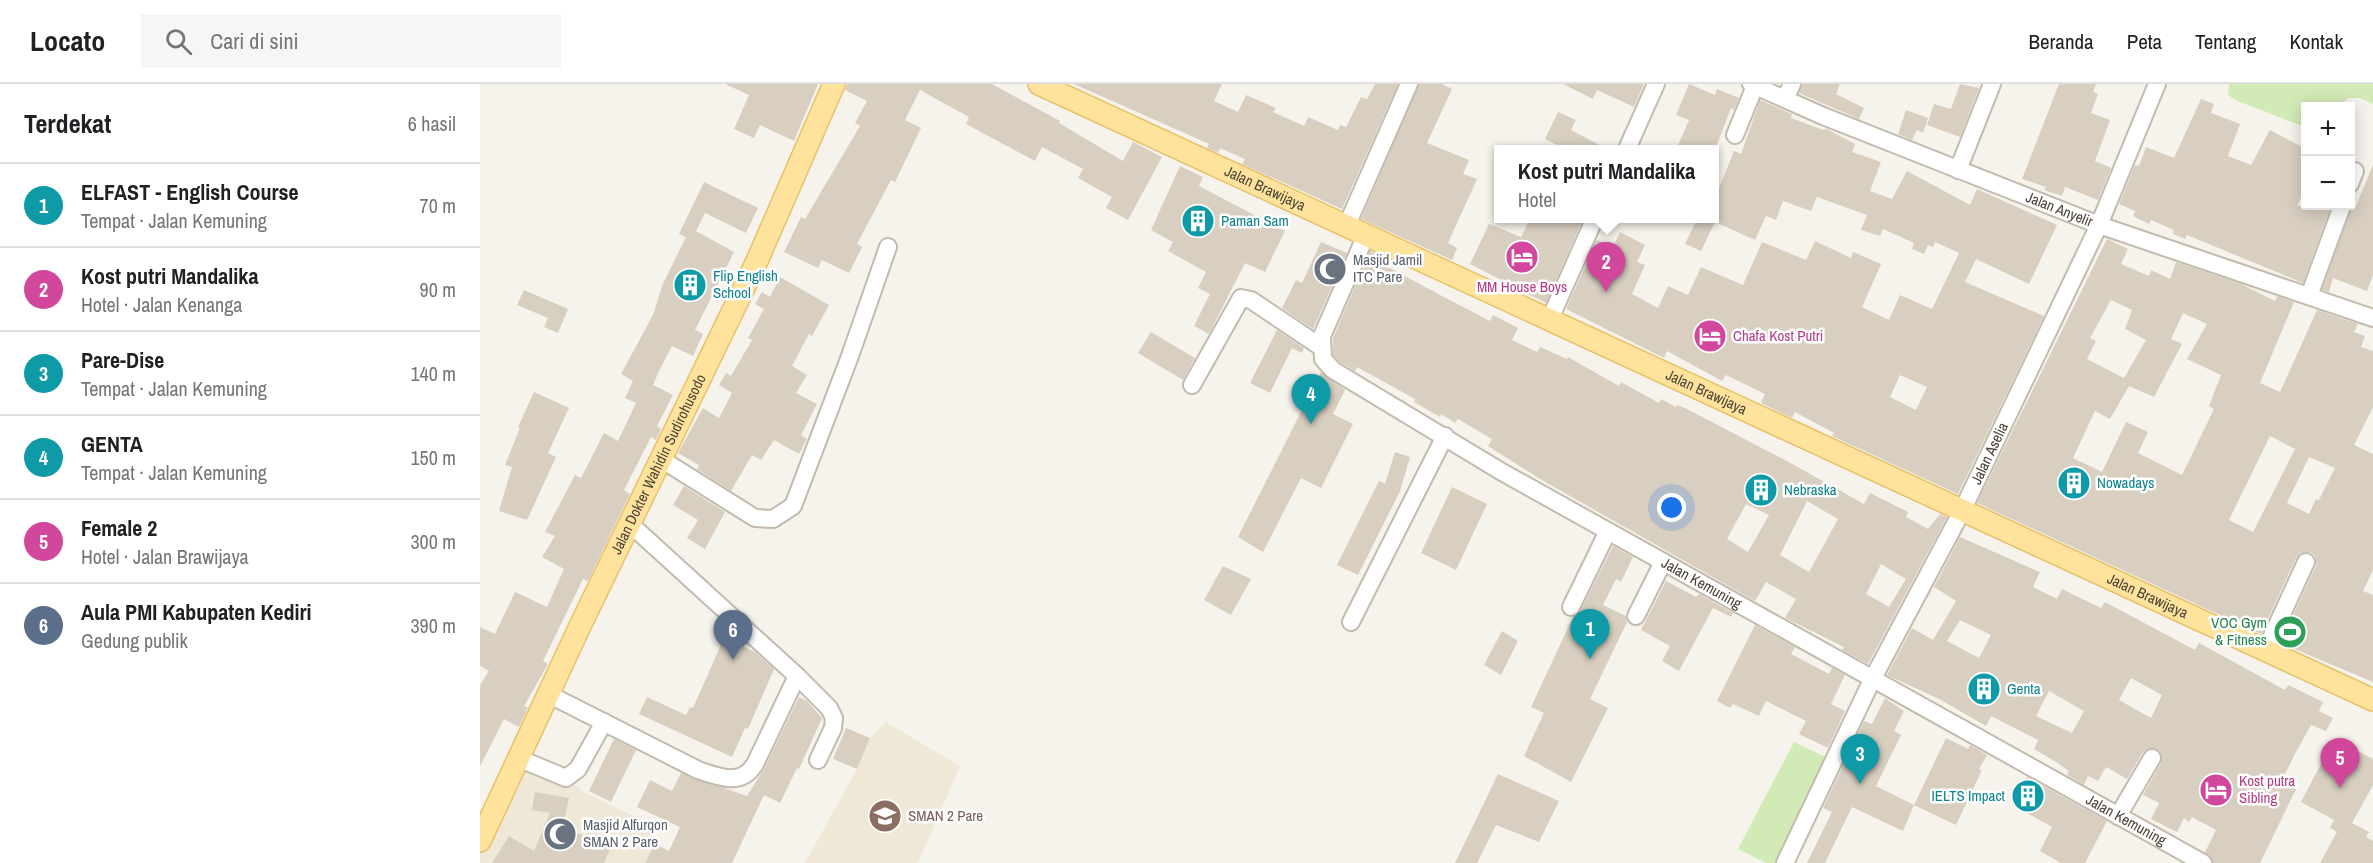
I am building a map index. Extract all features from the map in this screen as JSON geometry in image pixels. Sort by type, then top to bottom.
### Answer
[{"type":"main road","name":"Jalan Dokter Wahidin Sudirohusodo","points":[[480,841],[629,524],[757,261],[834,84]]},
{"type":"main road","name":"Jalan Brawijaya","points":[[1039,84],[2373,700]]},
{"type":"street","points":[[1192,385],[1241,298],[1251,300],[1321,347],[1322,336],[1356,230],[1409,84]]},
{"type":"street","points":[[1629,145],[1656,84]]},
{"type":"street","points":[[1958,170],[1992,84]]},
{"type":"street","name":"Jalan Aselia","points":[[1785,863],[1872,680],[1962,511],[2099,225],[2157,84]]},
{"type":"street","points":[[1735,135],[1753,85]]},
{"type":"street","name":"Jalan Anyelir","points":[[1753,85],[1788,91],[1958,170],[2099,225],[2373,318]]},
{"type":"street","points":[[2309,297],[2342,210]]},
{"type":"street","points":[[1549,321],[1594,223]]},
{"type":"street","points":[[661,459],[755,518],[773,519],[792,507],[850,356],[888,247]]},
{"type":"street","name":"Jalan Kemuning","points":[[1321,347],[1323,359],[1334,370],[1445,436],[1872,680],[2203,863]]},
{"type":"street","points":[[1351,622],[1445,436]]},
{"type":"street","points":[[629,524],[797,676],[829,708],[834,718],[833,728],[818,760]]},
{"type":"street","points":[[1571,607],[1608,531]]},
{"type":"street","points":[[1635,616],[1663,562]]},
{"type":"street","points":[[2265,651],[2306,562]]},
{"type":"street","points":[[548,694],[698,770],[723,778],[738,779],[749,774],[797,676]]},
{"type":"street","points":[[518,758],[566,778],[578,769],[604,722]]},
{"type":"street","points":[[2118,816],[2152,758]]},
{"type":"shaded area","name":"SMAN 2 Pare","points":[[886,722],[960,766],[918,863],[805,863],[857,769],[870,738]]},
{"type":"shaded area","points":[[524,763],[566,778],[585,793],[651,824],[655,844],[695,863],[480,863],[480,845]]},
{"type":"green space","points":[[2229,84],[2373,84],[2373,104],[2360,98],[2348,98],[2343,102],[2301,102],[2301,125],[2235,100],[2228,95]]},
{"type":"green space","points":[[1794,742],[1832,760],[1781,863],[1766,863],[1738,849]]},
{"type":"building","points":[[725,84],[818,84],[794,141],[760,125],[754,138],[734,129],[749,95]]},
{"type":"building","points":[[847,84],[992,84],[1060,121],[1059,123],[1123,161],[1133,142],[1162,157],[1128,220],[1106,208],[1112,197],[1078,178],[1083,169],[1042,147],[1035,161],[966,124],[969,117],[920,90],[905,120],[921,128],[895,182],[891,180],[857,244],[862,247],[849,273],[822,260],[818,268],[784,252],[801,217],[805,219],[860,126],[855,123],[867,101],[845,90]]},
{"type":"building","points":[[1074,84],[1222,84],[1214,101],[1238,112],[1246,95],[1276,108],[1273,112],[1304,126],[1308,117],[1338,130],[1340,125],[1346,127],[1361,97],[1367,99],[1375,84],[1398,84],[1342,209],[1242,164],[1245,159],[1220,148],[1218,153],[1207,148],[1209,144]]},
{"type":"building","points":[[1419,84],[1442,84],[1452,89],[1427,143],[1469,160],[1463,174],[1477,179],[1448,243],[1457,248],[1452,260],[1361,219]]},
{"type":"building","points":[[1563,84],[1644,84],[1634,107],[1597,90],[1593,99]]},
{"type":"building","points":[[1689,84],[1715,95],[1717,89],[1739,98],[1734,110],[1731,108],[1717,145],[1678,145],[1689,120],[1676,115]]},
{"type":"building","points":[[1802,84],[1840,84],[1836,94],[1864,108],[1859,119],[1799,93]]},
{"type":"building","points":[[1960,84],[1979,88],[1960,137],[1927,125],[1934,104],[1951,109]]},
{"type":"building","points":[[2059,84],[2096,84],[2093,92],[2098,94],[2091,113],[2110,120],[2095,161],[2111,168],[2098,200],[2065,187],[2062,196],[2044,190],[2046,187],[2022,179]]},
{"type":"building","points":[[2201,99],[2214,104],[2211,113],[2240,124],[2228,156],[2251,165],[2270,130],[2301,146],[2301,197],[2297,206],[2301,206],[2301,210],[2330,210],[2303,283],[2187,235],[2185,239],[2173,234],[2174,230],[2151,220],[2149,224],[2133,216],[2135,211],[2119,204],[2135,165],[2139,166],[2146,147],[2174,158]]},
{"type":"building","points":[[1760,100],[1792,114],[1791,118],[1823,130],[1827,129],[1855,144],[1852,152],[1881,162],[1870,191],[1892,199],[1907,171],[1970,205],[1977,189],[2057,225],[2029,284],[1976,259],[1965,282],[2044,316],[1958,494],[1832,436],[1834,433],[1795,412],[1792,418],[1761,403],[1765,394],[1726,375],[1722,381],[1667,351],[1664,358],[1566,309],[1597,240],[1613,247],[1620,232],[1645,245],[1637,262],[1645,265],[1632,294],[1658,308],[1668,286],[1688,295],[1701,267],[1743,285],[1762,242],[1806,260],[1815,241],[1851,258],[1853,252],[1881,264],[1862,307],[1889,320],[1900,295],[1932,309],[1959,253],[1935,242],[1933,247],[1928,245],[1924,254],[1912,249],[1914,243],[1883,229],[1880,236],[1861,230],[1867,215],[1817,197],[1811,211],[1783,201],[1776,220],[1766,216],[1755,240],[1717,223],[1719,188],[1734,151],[1741,154]],"holes":[[[1900,375],[1927,387],[1916,410],[1890,397]]]},
{"type":"building","points":[[1906,110],[1928,118],[1923,133],[1917,130],[1912,140],[1898,134]]},
{"type":"building","points":[[1558,112],[1576,120],[1571,130],[1600,145],[1558,145],[1545,139]]},
{"type":"building","points":[[2373,165],[2373,275],[2367,291],[2333,278],[2329,292],[2322,290],[2351,210],[2355,210]]},
{"type":"building","points":[[1180,166],[1203,177],[1199,186],[1285,231],[1265,272],[1245,263],[1209,334],[1194,326],[1210,294],[1198,288],[1206,272],[1168,251],[1173,242],[1151,230]]},
{"type":"building","points":[[704,182],[758,208],[746,233],[705,213],[696,231],[734,252],[695,330],[703,334],[693,356],[672,346],[660,369],[653,385],[673,395],[657,426],[661,429],[656,440],[651,437],[624,490],[630,494],[588,581],[583,579],[543,661],[548,664],[524,706],[528,708],[519,727],[504,719],[480,766],[480,685],[489,671],[480,666],[480,627],[495,634],[515,592],[547,607],[564,569],[542,557],[555,536],[545,532],[575,475],[581,478],[604,433],[618,441],[636,403],[625,398],[633,381],[621,374],[653,315],[662,286],[686,237],[679,234]]},
{"type":"building","points":[[1528,223],[1581,223],[1546,303],[1470,264],[1489,224],[1521,237]]},
{"type":"building","points":[[1695,223],[1715,223],[1701,251],[1685,244]]},
{"type":"building","points":[[2107,239],[2128,249],[2121,264],[2149,276],[2151,270],[2170,279],[2176,262],[2241,284],[2275,301],[2277,296],[2294,302],[2260,383],[2280,392],[2317,310],[2358,324],[2354,332],[2365,336],[2361,347],[2373,351],[2373,407],[2354,445],[2373,454],[2373,570],[2363,591],[2373,595],[2373,682],[2280,643],[2316,566],[2315,556],[2310,552],[2300,553],[2296,558],[2261,634],[1977,503]],"holes":[[[2111,300],[2132,310],[2125,329],[2146,340],[2124,378],[2087,359],[2096,341],[2090,338]],[[2183,313],[2207,324],[2187,359],[2221,375],[2209,406],[2214,409],[2182,475],[2138,453],[2148,432],[2126,422],[2102,472],[2073,458],[2095,411],[2110,419],[2129,386],[2154,397],[2182,344],[2171,339]],[[2270,436],[2295,449],[2253,532],[2229,520]],[[2309,457],[2335,468],[2319,500],[2316,499],[2309,514],[2287,503]]]},
{"type":"building","points":[[1321,242],[1347,253],[1313,329],[1282,308],[1296,280],[1302,283]]},
{"type":"building","points":[[1370,251],[1381,256],[1379,262],[1440,295],[1490,321],[1493,315],[1518,328],[1512,340],[1537,352],[1540,347],[1567,359],[1568,357],[1619,386],[1621,382],[1659,403],[1661,399],[1676,407],[1677,405],[1687,409],[1864,504],[1870,493],[1908,512],[1906,517],[1928,529],[1940,514],[1947,517],[1868,664],[1842,650],[1844,647],[1785,618],[1796,599],[1766,582],[1755,601],[1540,479],[1488,446],[1492,439],[1458,419],[1455,423],[1441,414],[1440,417],[1414,402],[1415,399],[1357,367],[1355,371],[1340,362],[1333,355],[1333,338]],"holes":[[[1807,501],[1838,519],[1809,572],[1780,555]],[[1746,504],[1769,515],[1748,552],[1727,539]],[[1881,564],[1906,579],[1889,607],[1866,594]]]},
{"type":"building","points":[[780,277],[829,305],[812,336],[809,334],[792,366],[807,375],[796,393],[817,404],[801,435],[807,439],[799,454],[774,440],[761,460],[752,455],[731,491],[697,469],[699,465],[678,453],[703,408],[719,418],[732,393],[719,385],[726,373],[731,376],[752,340],[748,338],[764,309],[755,304],[762,292],[770,297]]},
{"type":"building","points":[[524,290],[568,309],[558,333],[544,327],[548,318],[517,305]]},
{"type":"building","points":[[1277,330],[1304,348],[1302,353],[1292,348],[1270,393],[1250,383]]},
{"type":"building","points":[[1151,332],[1195,358],[1183,380],[1138,353]]},
{"type":"building","points":[[1321,372],[1345,390],[1333,414],[1353,424],[1321,488],[1301,478],[1263,552],[1238,537]]},
{"type":"building","points":[[534,392],[569,408],[548,453],[556,457],[527,520],[499,511],[512,467],[505,465],[520,428],[518,427]]},
{"type":"building","points":[[1395,452],[1410,457],[1400,491],[1358,575],[1337,565],[1379,481],[1385,484]]},
{"type":"building","points":[[684,486],[725,512],[705,549],[687,538],[698,520],[673,505]]},
{"type":"building","points":[[1452,487],[1487,504],[1456,570],[1421,553]]},
{"type":"building","points":[[1960,537],[2040,572],[2033,587],[2057,599],[2062,589],[2101,608],[2105,602],[2195,650],[2199,643],[2285,690],[2288,685],[2323,702],[2319,711],[2333,718],[2326,731],[2311,725],[2296,752],[2281,782],[2296,789],[2260,863],[2213,863],[2205,852],[2216,830],[2192,817],[2189,822],[2184,818],[2177,832],[2151,819],[2159,803],[2143,795],[2161,763],[2161,753],[2157,749],[2151,748],[2143,752],[2127,779],[2106,767],[2098,781],[2088,776],[2084,785],[2067,775],[2069,771],[2034,749],[2038,740],[1991,716],[1986,726],[1939,699],[1887,675],[1912,628],[1933,640],[1956,601],[1934,587]],"holes":[[[1960,620],[1991,635],[1979,658],[1947,641]],[[2131,678],[2162,695],[2151,718],[2119,700]],[[2049,691],[2084,711],[2072,733],[2036,716]]]},
{"type":"building","points":[[1613,546],[1633,557],[1621,582],[1616,579],[1603,605],[1626,616],[1627,622],[1590,699],[1608,708],[1571,782],[1524,756],[1544,713],[1531,707],[1573,617],[1580,612]]},
{"type":"building","points":[[1223,566],[1251,579],[1231,615],[1204,600]]},
{"type":"building","points":[[1666,581],[1696,597],[1699,594],[1733,613],[1731,617],[1713,608],[1679,671],[1662,661],[1670,646],[1641,630]]},
{"type":"building","points":[[1755,625],[1795,647],[1791,654],[1829,674],[1832,668],[1845,675],[1831,704],[1845,711],[1828,748],[1799,734],[1806,721],[1766,701],[1759,716],[1733,704],[1730,708],[1717,701]]},
{"type":"building","points":[[1502,631],[1518,641],[1501,675],[1484,665]]},
{"type":"building","points":[[724,638],[755,652],[774,669],[748,729],[745,728],[732,757],[639,714],[647,697],[686,715],[690,707],[693,708]]},
{"type":"building","points":[[799,697],[807,701],[822,718],[799,769],[797,768],[780,803],[764,795],[732,863],[645,863],[655,844],[669,851],[680,827],[637,807],[650,780],[672,791],[681,773],[747,796],[764,769]]},
{"type":"building","points":[[1885,698],[1904,711],[1894,731],[1901,735],[1876,786],[1914,805],[1903,831],[1852,807],[1825,863],[1807,863],[1832,812],[1823,808],[1864,721],[1872,724]]},
{"type":"building","points":[[846,728],[870,738],[857,769],[833,759]]},
{"type":"building","points":[[1946,738],[1968,749],[1970,745],[1987,755],[1956,825],[1914,805]]},
{"type":"building","points":[[614,739],[636,750],[611,802],[589,791]]},
{"type":"building","points":[[2334,739],[2373,759],[2373,785],[2352,823],[2369,832],[2366,837],[2373,841],[2373,863],[2320,863],[2337,832],[2330,828],[2334,820],[2301,802]]},
{"type":"building","points":[[1498,774],[1559,801],[1539,842],[1496,825],[1477,863],[1455,863]]},
{"type":"building","points":[[2027,777],[2107,821],[2085,863],[2061,863],[2040,851],[2052,827],[2012,805]]},
{"type":"building","points":[[535,792],[569,798],[563,827],[611,847],[604,863],[492,863],[509,836],[534,851],[550,813],[532,810]]},
{"type":"place","name":"Paman Sam","points":[[1198,221]]},
{"type":"place","name":"MM House Boys","points":[[1522,257]]},
{"type":"place","name":"Masjid Jamil ITC Pare","points":[[1330,269]]},
{"type":"place","name":"Flip English School","points":[[690,285]]},
{"type":"place","name":"Kost putri Mandalika","points":[[1606,292]]},
{"type":"place","name":"Chafa Kost Putri","points":[[1710,336]]},
{"type":"place","name":"GENTA","points":[[1311,424]]},
{"type":"place","name":"Nowadays","points":[[2074,483]]},
{"type":"place","name":"Nebraska","points":[[1761,490]]},
{"type":"place","name":"VOC Gym & Fitness","points":[[2290,632]]},
{"type":"place","name":"ELFAST - English Course","points":[[1590,659]]},
{"type":"place","name":"Aula PMI Kabupaten Kediri","points":[[733,660]]},
{"type":"place","name":"Genta","points":[[1984,689]]},
{"type":"place","name":"Pare-Dise","points":[[1860,784]]},
{"type":"place","name":"Female 2","points":[[2340,788]]},
{"type":"place","name":"Kost putra Sibling","points":[[2216,790]]},
{"type":"place","name":"IELTS Impact","points":[[2028,796]]},
{"type":"place","name":"SMAN 2 Pare","points":[[885,816]]},
{"type":"place","name":"Masjid Alfurqon SMAN 2 Pare","points":[[560,834]]}]
